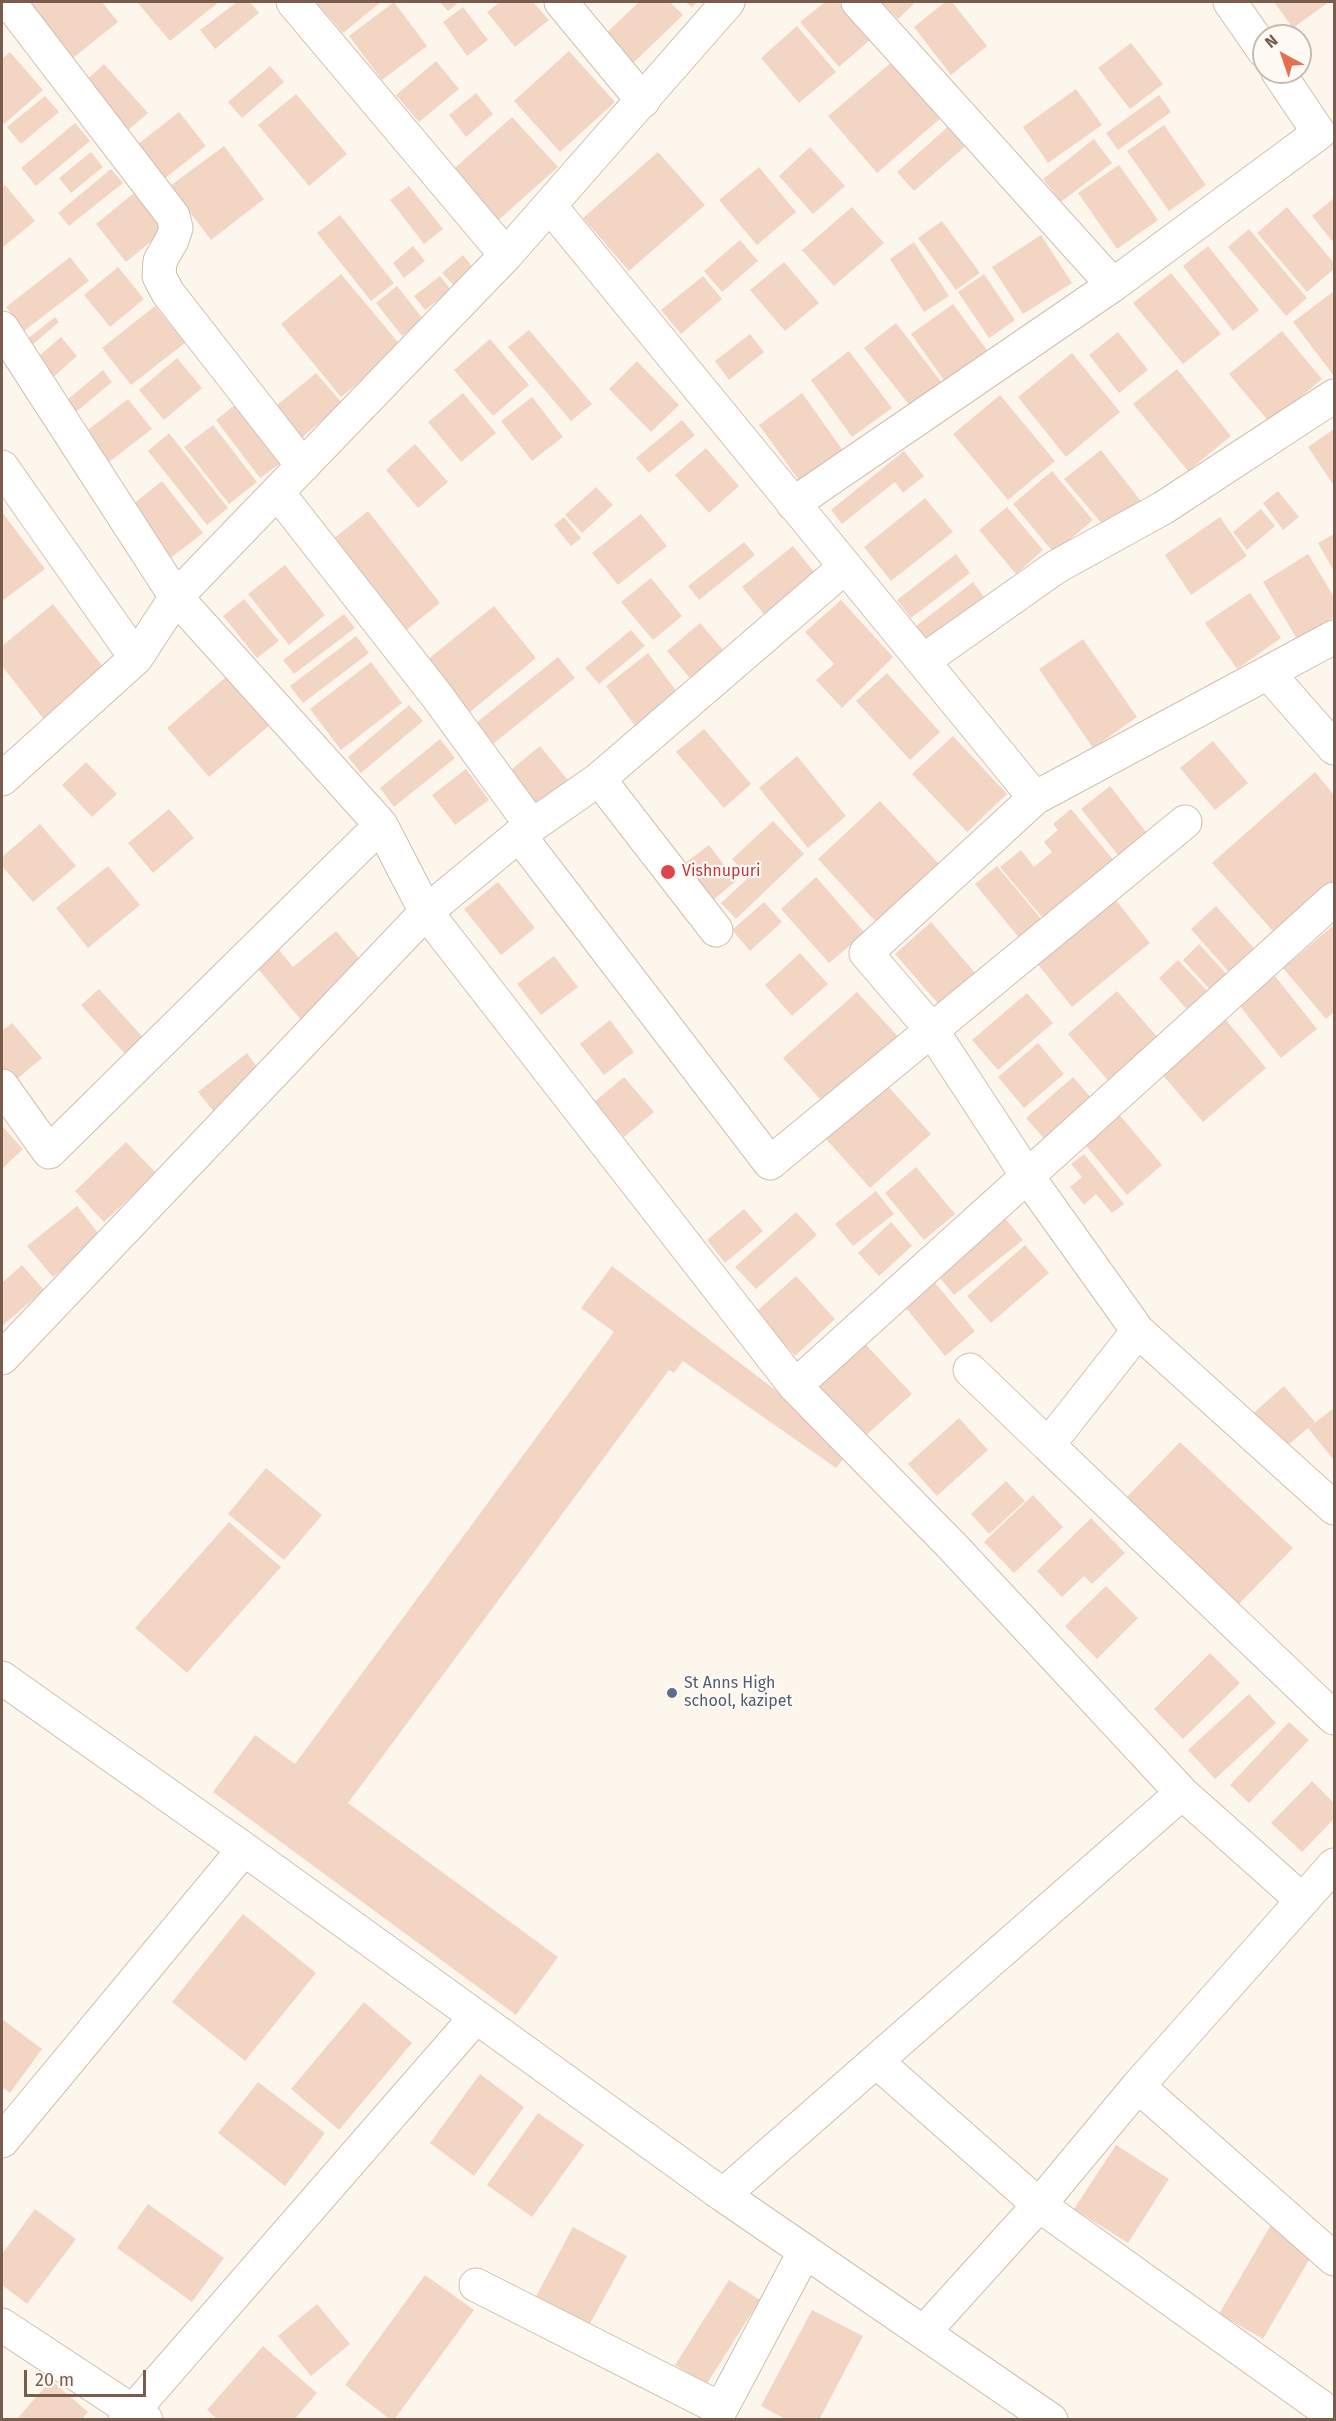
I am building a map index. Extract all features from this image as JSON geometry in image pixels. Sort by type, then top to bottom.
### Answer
[{"type":"street","points":[[9,2],[173,216],[176,228],[160,261],[159,276],[168,293],[303,466]]},
{"type":"street","points":[[292,2],[506,255]]},
{"type":"street","points":[[561,2],[643,101]]},
{"type":"street","points":[[2,779],[136,658],[176,597],[506,255],[728,2]]},
{"type":"street","points":[[858,2],[1113,285]]},
{"type":"street","points":[[1230,2],[1252,34]]},
{"type":"street","points":[[793,504],[1113,285],[1319,132],[1286,84]]},
{"type":"street","points":[[550,206],[1035,798]]},
{"type":"street","points":[[2,328],[176,597],[381,825],[426,912],[795,1386],[952,1546],[1182,1793],[1302,1900]]},
{"type":"street","points":[[923,661],[1056,567],[1162,508],[1335,396]]},
{"type":"street","points":[[2,467],[136,658]]},
{"type":"street","points":[[278,493],[437,696],[526,831],[770,1163],[1185,822]]},
{"type":"street","points":[[2,1358],[426,912],[526,831],[599,779],[845,567]]},
{"type":"street","points":[[1335,638],[1035,798],[866,953],[931,1029],[1028,1177],[1138,1331],[1335,1508]]},
{"type":"street","points":[[1268,673],[1335,748]]},
{"type":"street","points":[[599,779],[716,930]]},
{"type":"street","points":[[2,1086],[50,1152],[381,825]]},
{"type":"street","points":[[795,1386],[1335,899]]},
{"type":"street","points":[[1048,1445],[1138,1331]]},
{"type":"street","points":[[970,1370],[1335,1718]]},
{"type":"street","points":[[6,1690],[244,1849],[723,2195],[924,2332],[1033,2414]]},
{"type":"street","points":[[723,2195],[1182,1793]]},
{"type":"street","points":[[2,2141],[244,1849]]},
{"type":"street","points":[[924,2332],[1039,2205],[1138,2086],[1335,1865]]},
{"type":"street","points":[[2,2325],[135,2417],[475,2018]]},
{"type":"street","points":[[876,2061],[1039,2205],[1335,2416]]},
{"type":"street","points":[[1138,2086],[1335,2259]]},
{"type":"street","points":[[476,2285],[720,2409],[805,2251]]},
{"type":"building","points":[[29,2],[102,2],[118,22],[73,58]]},
{"type":"building","points":[[137,2],[219,2],[170,41]]},
{"type":"building","points":[[237,2],[250,2],[259,13],[215,49],[200,30]]},
{"type":"building","points":[[316,2],[381,2],[343,33]]},
{"type":"building","points":[[394,2],[427,46],[382,80],[349,36]]},
{"type":"building","points":[[440,2],[459,2],[448,11]]},
{"type":"building","points":[[500,2],[533,2],[549,20],[515,47],[487,12]]},
{"type":"building","points":[[639,2],[670,2],[683,15],[628,68],[600,39]]},
{"type":"building","points":[[685,2],[697,2],[692,7]]},
{"type":"building","points":[[825,2],[838,2],[871,39],[839,67],[800,22]]},
{"type":"building","points":[[881,2],[916,2],[898,19]]},
{"type":"building","points":[[945,2],[952,2],[987,46],[951,75],[914,27]]},
{"type":"building","points":[[1274,2],[1329,2],[1299,24],[1290,24]]},
{"type":"building","points":[[463,7],[488,40],[467,56],[443,22]]},
{"type":"building","points":[[797,26],[836,72],[799,103],[761,58]]},
{"type":"building","points":[[1131,43],[1163,84],[1130,109],[1098,68]]},
{"type":"building","points":[[569,51],[615,102],[560,152],[514,101]]},
{"type":"building","points":[[10,52],[43,90],[4,124],[2,121],[2,59]]},
{"type":"building","points":[[436,61],[459,89],[419,122],[396,95]]},
{"type":"building","points":[[893,61],[941,118],[877,173],[828,116]]},
{"type":"building","points":[[104,64],[148,113],[127,131],[84,82]]},
{"type":"building","points":[[270,66],[284,82],[242,118],[228,102]]},
{"type":"building","points":[[1076,89],[1102,125],[1048,163],[1023,127]]},
{"type":"building","points":[[476,93],[493,114],[466,137],[449,115]]},
{"type":"building","points":[[296,94],[347,154],[309,186],[258,125]]},
{"type":"building","points":[[1159,95],[1171,112],[1118,150],[1106,133]]},
{"type":"building","points":[[45,96],[59,112],[21,144],[7,127]]},
{"type":"building","points":[[179,112],[206,146],[164,179],[137,145]]},
{"type":"building","points":[[512,117],[558,167],[494,224],[448,174]]},
{"type":"building","points":[[75,123],[90,141],[36,186],[21,168]]},
{"type":"building","points":[[951,124],[968,144],[914,191],[897,172]]},
{"type":"building","points":[[1164,125],[1206,185],[1169,211],[1127,151]]},
{"type":"building","points":[[1094,139],[1112,163],[1061,202],[1043,179]]},
{"type":"building","points":[[224,146],[264,199],[211,240],[170,186]]},
{"type":"building","points":[[810,147],[845,186],[813,214],[779,176]]},
{"type":"building","points":[[91,152],[103,167],[71,193],[59,178]]},
{"type":"building","points":[[658,152],[705,205],[629,271],[583,218]]},
{"type":"building","points":[[1119,165],[1158,220],[1117,249],[1078,193]]},
{"type":"building","points":[[759,167],[796,212],[757,245],[719,200]]},
{"type":"building","points":[[111,169],[123,183],[69,226],[58,213]]},
{"type":"building","points":[[5,185],[35,221],[2,248],[2,188]]},
{"type":"building","points":[[409,186],[443,229],[424,244],[390,200]]},
{"type":"building","points":[[134,193],[164,231],[126,262],[96,224]]},
{"type":"building","points":[[1334,198],[1334,239],[1332,241],[1312,216]]},
{"type":"building","points":[[852,207],[884,243],[834,286],[802,250]]},
{"type":"building","points":[[1287,207],[1334,263],[1334,269],[1307,292],[1257,233]]},
{"type":"building","points":[[340,215],[394,283],[371,301],[317,233]]},
{"type":"building","points":[[942,221],[980,273],[956,290],[918,238]]},
{"type":"building","points":[[1249,229],[1307,298],[1286,316],[1228,247]]},
{"type":"building","points":[[1041,235],[1072,283],[1023,314],[992,267]]},
{"type":"building","points":[[740,240],[758,261],[722,292],[704,271]]},
{"type":"building","points":[[914,242],[949,296],[924,312],[890,259]]},
{"type":"building","points":[[413,246],[425,261],[404,278],[393,263]]},
{"type":"building","points":[[1208,246],[1259,310],[1233,331],[1183,266]]},
{"type":"building","points":[[463,255],[475,270],[455,287],[442,273]]},
{"type":"building","points":[[70,257],[89,281],[24,331],[6,307]]},
{"type":"building","points":[[784,262],[819,303],[785,331],[750,290]]},
{"type":"building","points":[[118,267],[144,299],[110,327],[84,295]]},
{"type":"building","points":[[1171,273],[1221,334],[1183,364],[1133,303]]},
{"type":"building","points":[[341,274],[402,347],[341,397],[281,324]]},
{"type":"building","points":[[984,274],[1015,320],[989,338],[958,292]]},
{"type":"building","points":[[440,276],[451,290],[425,310],[414,296]]},
{"type":"building","points":[[703,276],[722,299],[681,334],[661,310]]},
{"type":"building","points":[[397,286],[424,320],[402,336],[376,303]]},
{"type":"building","points":[[1334,291],[1334,376],[1293,322]]},
{"type":"building","points":[[953,304],[989,353],[946,383],[911,334]]},
{"type":"building","points":[[155,306],[185,343],[131,385],[102,348]]},
{"type":"building","points":[[55,317],[59,322],[31,346],[26,340]]},
{"type":"building","points":[[896,323],[942,383],[911,407],[864,348]]},
{"type":"building","points":[[529,330],[592,404],[571,421],[508,347]]},
{"type":"building","points":[[1282,331],[1322,379],[1270,423],[1229,374]]},
{"type":"building","points":[[1118,332],[1148,370],[1119,393],[1089,355]]},
{"type":"building","points":[[750,334],[764,352],[729,380],[715,361]]},
{"type":"building","points":[[61,337],[77,356],[49,381],[32,362]]},
{"type":"building","points":[[490,339],[529,385],[493,416],[454,370]]},
{"type":"building","points":[[849,351],[892,408],[852,437],[811,380]]},
{"type":"building","points":[[1072,353],[1120,412],[1066,457],[1018,397]]},
{"type":"building","points":[[177,358],[202,388],[164,420],[139,390]]},
{"type":"building","points":[[637,361],[679,405],[651,432],[609,389]]},
{"type":"building","points":[[1177,369],[1231,436],[1188,471],[1133,404]]},
{"type":"building","points":[[103,370],[112,382],[70,417],[61,405]]},
{"type":"building","points":[[316,373],[342,403],[298,441],[271,410]]},
{"type":"building","points":[[463,393],[496,433],[461,462],[428,422]]},
{"type":"building","points":[[802,393],[844,452],[801,483],[759,425]]},
{"type":"building","points":[[1000,395],[1055,461],[1008,500],[953,434]]},
{"type":"building","points":[[532,397],[563,437],[532,461],[501,421]]},
{"type":"building","points":[[128,399],[152,429],[104,466],[80,436]]},
{"type":"building","points":[[236,404],[282,462],[260,478],[216,420]]},
{"type":"building","points":[[682,420],[695,435],[649,473],[636,458]]},
{"type":"building","points":[[213,425],[257,482],[229,504],[184,447]]},
{"type":"building","points":[[1334,429],[1334,486],[1308,447]]},
{"type":"building","points":[[169,433],[228,508],[207,525],[148,451]]},
{"type":"building","points":[[415,444],[448,482],[418,508],[386,470]]},
{"type":"building","points":[[706,448],[739,486],[709,513],[675,475]]},
{"type":"building","points":[[1101,450],[1144,505],[1103,525],[1064,479]]},
{"type":"building","points":[[904,451],[924,476],[903,493],[895,482],[842,524],[831,510]]},
{"type":"building","points":[[1052,471],[1093,520],[1054,553],[1013,504]]},
{"type":"building","points":[[162,481],[203,533],[168,560],[127,509]]},
{"type":"building","points":[[596,487],[613,505],[582,533],[565,515]]},
{"type":"building","points":[[1278,491],[1299,517],[1283,530],[1263,503]]},
{"type":"building","points":[[925,498],[953,532],[891,581],[864,547]]},
{"type":"building","points":[[1007,507],[1043,550],[1016,574],[979,530]]},
{"type":"building","points":[[1261,509],[1275,526],[1247,550],[1233,532]]},
{"type":"building","points":[[368,511],[440,603],[399,636],[327,544]]},
{"type":"building","points":[[2,512],[45,569],[2,601]]},
{"type":"building","points":[[641,514],[667,546],[618,585],[592,553]]},
{"type":"building","points":[[564,517],[581,538],[571,546],[554,525]]},
{"type":"building","points":[[1220,517],[1247,556],[1191,595],[1165,555]]},
{"type":"building","points":[[1334,534],[1334,571],[1318,543]]},
{"type":"building","points":[[744,542],[755,555],[699,600],[688,586]]},
{"type":"building","points":[[793,546],[819,578],[767,618],[742,587]]},
{"type":"building","points":[[956,554],[970,573],[911,618],[897,600]]},
{"type":"building","points":[[1308,554],[1334,597],[1334,617],[1297,639],[1263,582]]},
{"type":"building","points":[[285,565],[325,615],[289,645],[248,594]]},
{"type":"building","points":[[651,578],[682,616],[653,640],[621,602]]},
{"type":"building","points":[[973,582],[985,598],[928,642],[916,626]]},
{"type":"building","points":[[1250,593],[1281,638],[1237,669],[1205,623]]},
{"type":"building","points":[[244,599],[279,641],[257,658],[223,616]]},
{"type":"building","points":[[841,600],[893,657],[842,708],[816,680],[834,664],[805,632]]},
{"type":"building","points":[[53,604],[108,673],[46,722],[2,666],[2,646]]},
{"type":"building","points":[[494,606],[536,658],[470,712],[427,660]]},
{"type":"building","points":[[344,614],[355,628],[294,674],[283,660]]},
{"type":"building","points":[[700,623],[728,656],[695,684],[667,651]]},
{"type":"building","points":[[631,630],[645,646],[599,684],[585,668]]},
{"type":"building","points":[[356,636],[369,653],[303,703],[290,686]]},
{"type":"building","points":[[1083,639],[1137,717],[1093,748],[1039,669]]},
{"type":"building","points":[[648,653],[683,700],[640,733],[606,686]]},
{"type":"building","points":[[558,657],[575,678],[488,748],[471,727]]},
{"type":"building","points":[[371,662],[402,703],[341,750],[310,709]]},
{"type":"building","points":[[235,669],[278,718],[209,777],[167,728]]},
{"type":"building","points":[[887,673],[940,732],[910,760],[856,701]]},
{"type":"building","points":[[409,705],[423,721],[361,773],[348,757]]},
{"type":"building","points":[[704,729],[751,784],[724,808],[676,752]]},
{"type":"building","points":[[953,736],[1007,794],[967,832],[912,774]]},
{"type":"building","points":[[440,739],[455,758],[394,807],[380,788]]},
{"type":"building","points":[[1213,741],[1248,783],[1215,810],[1180,768]]},
{"type":"building","points":[[540,746],[571,784],[533,815],[501,778]]},
{"type":"building","points":[[797,756],[846,816],[808,848],[759,788]]},
{"type":"building","points":[[86,762],[117,794],[92,817],[62,785]]},
{"type":"building","points":[[466,769],[489,800],[455,825],[432,795]]},
{"type":"building","points":[[1315,772],[1334,795],[1334,892],[1281,940],[1212,863]]},
{"type":"building","points":[[1110,786],[1154,842],[1126,865],[1081,809]]},
{"type":"building","points":[[880,801],[941,866],[878,924],[818,859]]},
{"type":"building","points":[[169,809],[194,838],[153,873],[128,843]]},
{"type":"building","points":[[1071,809],[1116,863],[1046,922],[1000,867],[1021,850],[1034,867],[1052,852],[1044,842],[1058,830],[1053,824]]},
{"type":"building","points":[[773,821],[804,854],[736,919],[721,903],[749,877],[732,859]]},
{"type":"building","points":[[40,824],[76,866],[33,902],[2,866],[2,857]]},
{"type":"building","points":[[709,845],[736,881],[713,900],[685,863]]},
{"type":"building","points":[[108,866],[140,905],[88,948],[56,908]]},
{"type":"building","points":[[997,866],[1042,920],[1020,939],[975,884]]},
{"type":"building","points":[[816,877],[865,933],[829,963],[781,909]]},
{"type":"building","points":[[498,882],[535,928],[501,955],[464,909]]},
{"type":"building","points":[[1110,893],[1150,943],[1072,1007],[1032,957]]},
{"type":"building","points":[[764,902],[782,922],[750,951],[732,930]]},
{"type":"building","points":[[1216,906],[1261,956],[1235,979],[1191,929]]},
{"type":"building","points":[[931,922],[977,975],[941,1007],[895,954]]},
{"type":"building","points":[[1334,925],[1334,1012],[1326,1019],[1283,968]]},
{"type":"building","points":[[336,931],[365,965],[301,1020],[254,964],[275,945],[293,967]]},
{"type":"building","points":[[1199,944],[1231,979],[1214,994],[1183,960]]},
{"type":"building","points":[[800,953],[828,984],[792,1016],[765,985]]},
{"type":"building","points":[[554,956],[578,987],[541,1015],[517,984]]},
{"type":"building","points":[[1178,960],[1211,995],[1191,1014],[1159,978]]},
{"type":"building","points":[[1275,976],[1317,1029],[1281,1058],[1239,1005]]},
{"type":"building","points":[[99,989],[151,1046],[133,1063],[81,1005]]},
{"type":"building","points":[[1117,991],[1161,1041],[1111,1084],[1068,1034]]},
{"type":"building","points":[[857,992],[903,1042],[829,1109],[783,1058]]},
{"type":"building","points":[[1027,993],[1053,1023],[998,1070],[972,1040]]},
{"type":"building","points":[[1225,1019],[1266,1068],[1203,1122],[1161,1073]]},
{"type":"building","points":[[610,1020],[634,1052],[604,1075],[580,1044]]},
{"type":"building","points":[[12,1023],[42,1058],[12,1083],[2,1070],[2,1031]]},
{"type":"building","points":[[1038,1043],[1064,1074],[1024,1108],[998,1077]]},
{"type":"building","points":[[247,1053],[262,1074],[214,1112],[198,1092]]},
{"type":"building","points":[[624,1077],[654,1112],[624,1137],[594,1102]]},
{"type":"building","points":[[1073,1077],[1093,1100],[1047,1142],[1026,1118]]},
{"type":"building","points":[[887,1085],[931,1134],[870,1188],[826,1139]]},
{"type":"building","points":[[1117,1112],[1162,1165],[1127,1195],[1082,1141]]},
{"type":"building","points":[[2,1126],[23,1149],[2,1169]]},
{"type":"building","points":[[126,1142],[156,1173],[104,1222],[75,1191]]},
{"type":"building","points":[[1084,1154],[1124,1204],[1112,1213],[1096,1194],[1084,1205],[1070,1187],[1082,1177],[1071,1164]]},
{"type":"building","points":[[916,1167],[955,1214],[924,1240],[885,1193]]},
{"type":"building","points":[[876,1191],[894,1214],[853,1246],[835,1224]]},
{"type":"building","points":[[77,1206],[102,1238],[53,1277],[27,1246]]},
{"type":"building","points":[[744,1209],[763,1231],[725,1263],[707,1240]]},
{"type":"building","points":[[796,1212],[817,1235],[756,1289],[735,1267]]},
{"type":"building","points":[[1004,1217],[1023,1240],[954,1295],[935,1272]]},
{"type":"building","points":[[891,1222],[912,1246],[879,1276],[858,1253]]},
{"type":"building","points":[[1025,1245],[1049,1273],[991,1323],[967,1296]]},
{"type":"building","points":[[22,1265],[44,1290],[2,1326],[2,1283]]},
{"type":"building","points":[[612,1266],[852,1448],[836,1468],[683,1361],[674,1373],[669,1370],[348,1803],[558,1957],[516,2015],[213,1792],[255,1735],[295,1764],[614,1332],[581,1308]]},
{"type":"building","points":[[927,1273],[975,1331],[945,1356],[897,1297]]},
{"type":"building","points":[[796,1276],[835,1319],[795,1356],[756,1312]]},
{"type":"building","points":[[857,1335],[912,1394],[863,1438],[809,1380]]},
{"type":"building","points":[[1284,1386],[1315,1422],[1279,1453],[1248,1418]]},
{"type":"building","points":[[1334,1408],[1334,1458],[1333,1459],[1308,1428]]},
{"type":"building","points":[[959,1418],[988,1450],[937,1496],[908,1464]]},
{"type":"building","points":[[1180,1442],[1293,1548],[1239,1604],[1126,1498]]},
{"type":"building","points":[[266,1468],[322,1515],[284,1560],[228,1514]]},
{"type":"building","points":[[1006,1481],[1025,1501],[989,1534],[971,1514]]},
{"type":"building","points":[[1033,1495],[1063,1527],[1014,1573],[984,1542]]},
{"type":"building","points":[[1091,1518],[1125,1553],[1092,1584],[1084,1576],[1062,1597],[1037,1571]]},
{"type":"building","points":[[229,1522],[281,1567],[187,1673],[135,1628]]},
{"type":"building","points":[[1106,1586],[1138,1618],[1097,1659],[1065,1626]]},
{"type":"building","points":[[1210,1653],[1240,1683],[1183,1739],[1154,1709]]},
{"type":"building","points":[[1249,1694],[1276,1723],[1215,1779],[1188,1750]]},
{"type":"building","points":[[1289,1722],[1309,1740],[1249,1803],[1230,1785]]},
{"type":"building","points":[[1312,1781],[1334,1803],[1334,1819],[1302,1852],[1271,1823]]},
{"type":"building","points":[[243,1914],[316,1973],[245,2061],[172,2002]]},
{"type":"building","points":[[364,2002],[412,2043],[339,2130],[291,2089]]},
{"type":"building","points":[[2,2019],[42,2049],[10,2093],[2,2087]]},
{"type":"building","points":[[480,2074],[524,2107],[474,2176],[430,2143]]},
{"type":"building","points":[[258,2082],[325,2133],[285,2186],[218,2133]]},
{"type":"building","points":[[538,2113],[584,2145],[532,2217],[487,2185]]},
{"type":"building","points":[[1116,2145],[1169,2179],[1128,2243],[1074,2209]]},
{"type":"building","points":[[148,2204],[224,2258],[192,2302],[117,2248]]},
{"type":"building","points":[[35,2209],[76,2239],[27,2304],[2,2285],[2,2254]]},
{"type":"building","points":[[1272,2223],[1316,2248],[1263,2339],[1219,2314]]},
{"type":"building","points":[[573,2227],[627,2256],[586,2331],[533,2302]]},
{"type":"building","points":[[425,2275],[474,2310],[394,2420],[391,2420],[345,2385]]},
{"type":"building","points":[[729,2280],[760,2300],[706,2385],[675,2365]]},
{"type":"building","points":[[317,2304],[350,2344],[311,2376],[278,2336]]},
{"type":"building","points":[[812,2310],[863,2336],[819,2420],[787,2420],[761,2406]]},
{"type":"building","points":[[263,2346],[317,2393],[294,2420],[218,2420],[207,2410]]},
{"type":"building","points":[[51,2380],[88,2412],[81,2420],[16,2420]]},
{"type":"place","name":"Vishnupuri","points":[[668,872]]},
{"type":"place","name":"St Anns High school, kazipet","points":[[672,1693]]}]
